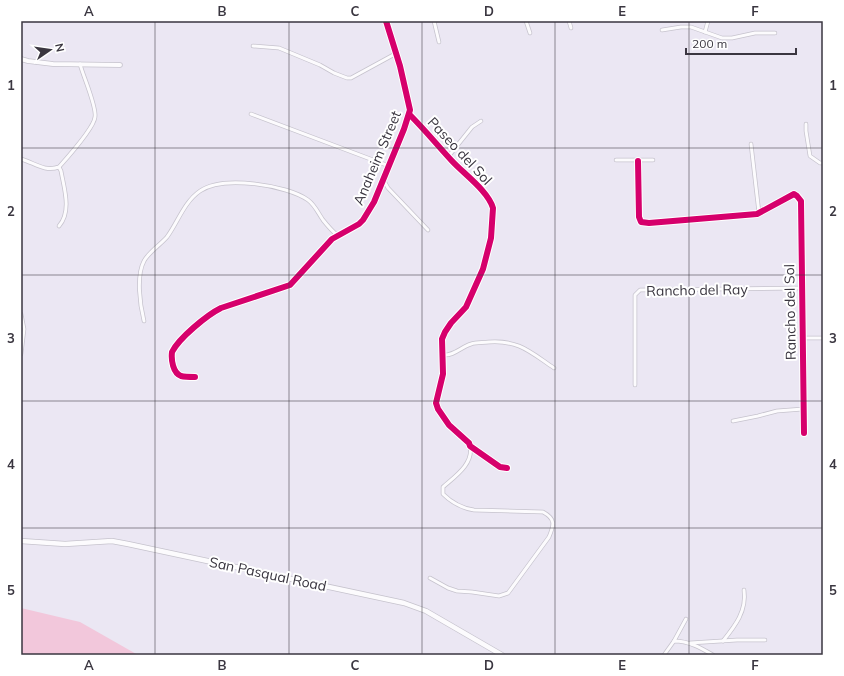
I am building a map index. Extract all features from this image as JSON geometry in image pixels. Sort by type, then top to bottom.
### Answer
[{"type":"main road","name":"San Pasqual Road","points":[[21,541],[66,544],[112,542],[128,544],[404,603],[426,611],[502,655]]},
{"type":"street","name":"Anaheim Street","points":[[195,377],[181,376],[176,372],[173,364],[172,352],[181,341],[212,312],[290,285],[337,236],[350,230],[363,220],[374,202],[410,115],[410,104],[386,21]]},
{"type":"street","points":[[434,21],[439,42]]},
{"type":"street","points":[[526,21],[530,33]]},
{"type":"street","points":[[569,21],[571,28]]},
{"type":"street","points":[[705,32],[708,21]]},
{"type":"street","points":[[662,30],[691,27],[722,38],[732,38],[755,33],[775,34]]},
{"type":"street","points":[[253,46],[279,48],[347,78],[351,78],[395,54]]},
{"type":"street","points":[[21,59],[53,64],[120,65]]},
{"type":"street","points":[[21,159],[44,169],[59,167],[91,129],[95,118],[94,105],[80,64]]},
{"type":"street","points":[[251,114],[388,166]]},
{"type":"street","name":"Paseo del Sol","points":[[410,115],[427,132],[448,157],[480,189],[493,208],[491,238],[483,269],[466,307],[445,332],[442,340],[443,374],[436,399],[438,409],[450,425],[469,443],[470,446],[500,466],[507,468]]},
{"type":"street","points":[[448,157],[472,127],[481,121]]},
{"type":"street","points":[[806,124],[810,156],[820,163],[823,163]]},
{"type":"street","points":[[638,161],[639,217],[641,222],[650,223],[759,213],[751,144]]},
{"type":"street","points":[[616,160],[653,160]]},
{"type":"street","points":[[59,167],[66,203],[63,221],[59,226]]},
{"type":"street","points":[[383,179],[388,188],[428,230]]},
{"type":"street","points":[[144,321],[139,294],[141,268],[144,260],[165,239],[184,209],[202,189],[243,182],[288,191],[308,200],[337,236]]},
{"type":"street","name":"Rancho del Sol","points":[[759,213],[794,194],[801,201],[804,433]]},
{"type":"street","name":"Rancho del Ray","points":[[635,385],[635,295],[640,290],[802,288]]},
{"type":"street","points":[[21,314],[24,329],[21,354]]},
{"type":"street","points":[[802,338],[823,338]]},
{"type":"street","points":[[443,355],[451,355],[476,343],[510,342],[520,346],[554,368]]},
{"type":"street","points":[[734,420],[777,411],[803,409]]},
{"type":"street","points":[[430,578],[448,588],[457,591],[499,596],[504,595],[511,589],[549,537],[552,529],[552,519],[543,512],[474,510],[455,504],[443,494],[443,487],[467,464],[471,455],[470,446]]},
{"type":"street","points":[[723,641],[740,618],[744,600],[744,590]]},
{"type":"street","points":[[664,655],[674,641],[686,619]]},
{"type":"street","points":[[690,643],[765,640]]},
{"type":"street","points":[[674,641],[690,643],[713,655]]},
{"type":"shaded area","points":[[21,608],[80,622],[138,655],[21,655]]},
{"type":"cycle path","points":[[195,377],[181,376],[174,369],[172,362],[172,352],[187,334],[201,321],[221,308],[290,285],[332,239],[359,224],[374,202],[404,129],[410,110],[400,66],[386,21]]},
{"type":"cycle path","points":[[410,115],[452,161],[481,189],[493,208],[491,238],[483,269],[466,307],[451,323],[442,339],[443,374],[436,403],[438,409],[449,425],[469,443],[470,446],[500,467],[507,468]]},
{"type":"cycle path","points":[[638,161],[639,217],[641,222],[649,223],[757,214],[794,194],[801,201],[804,433]]}]
